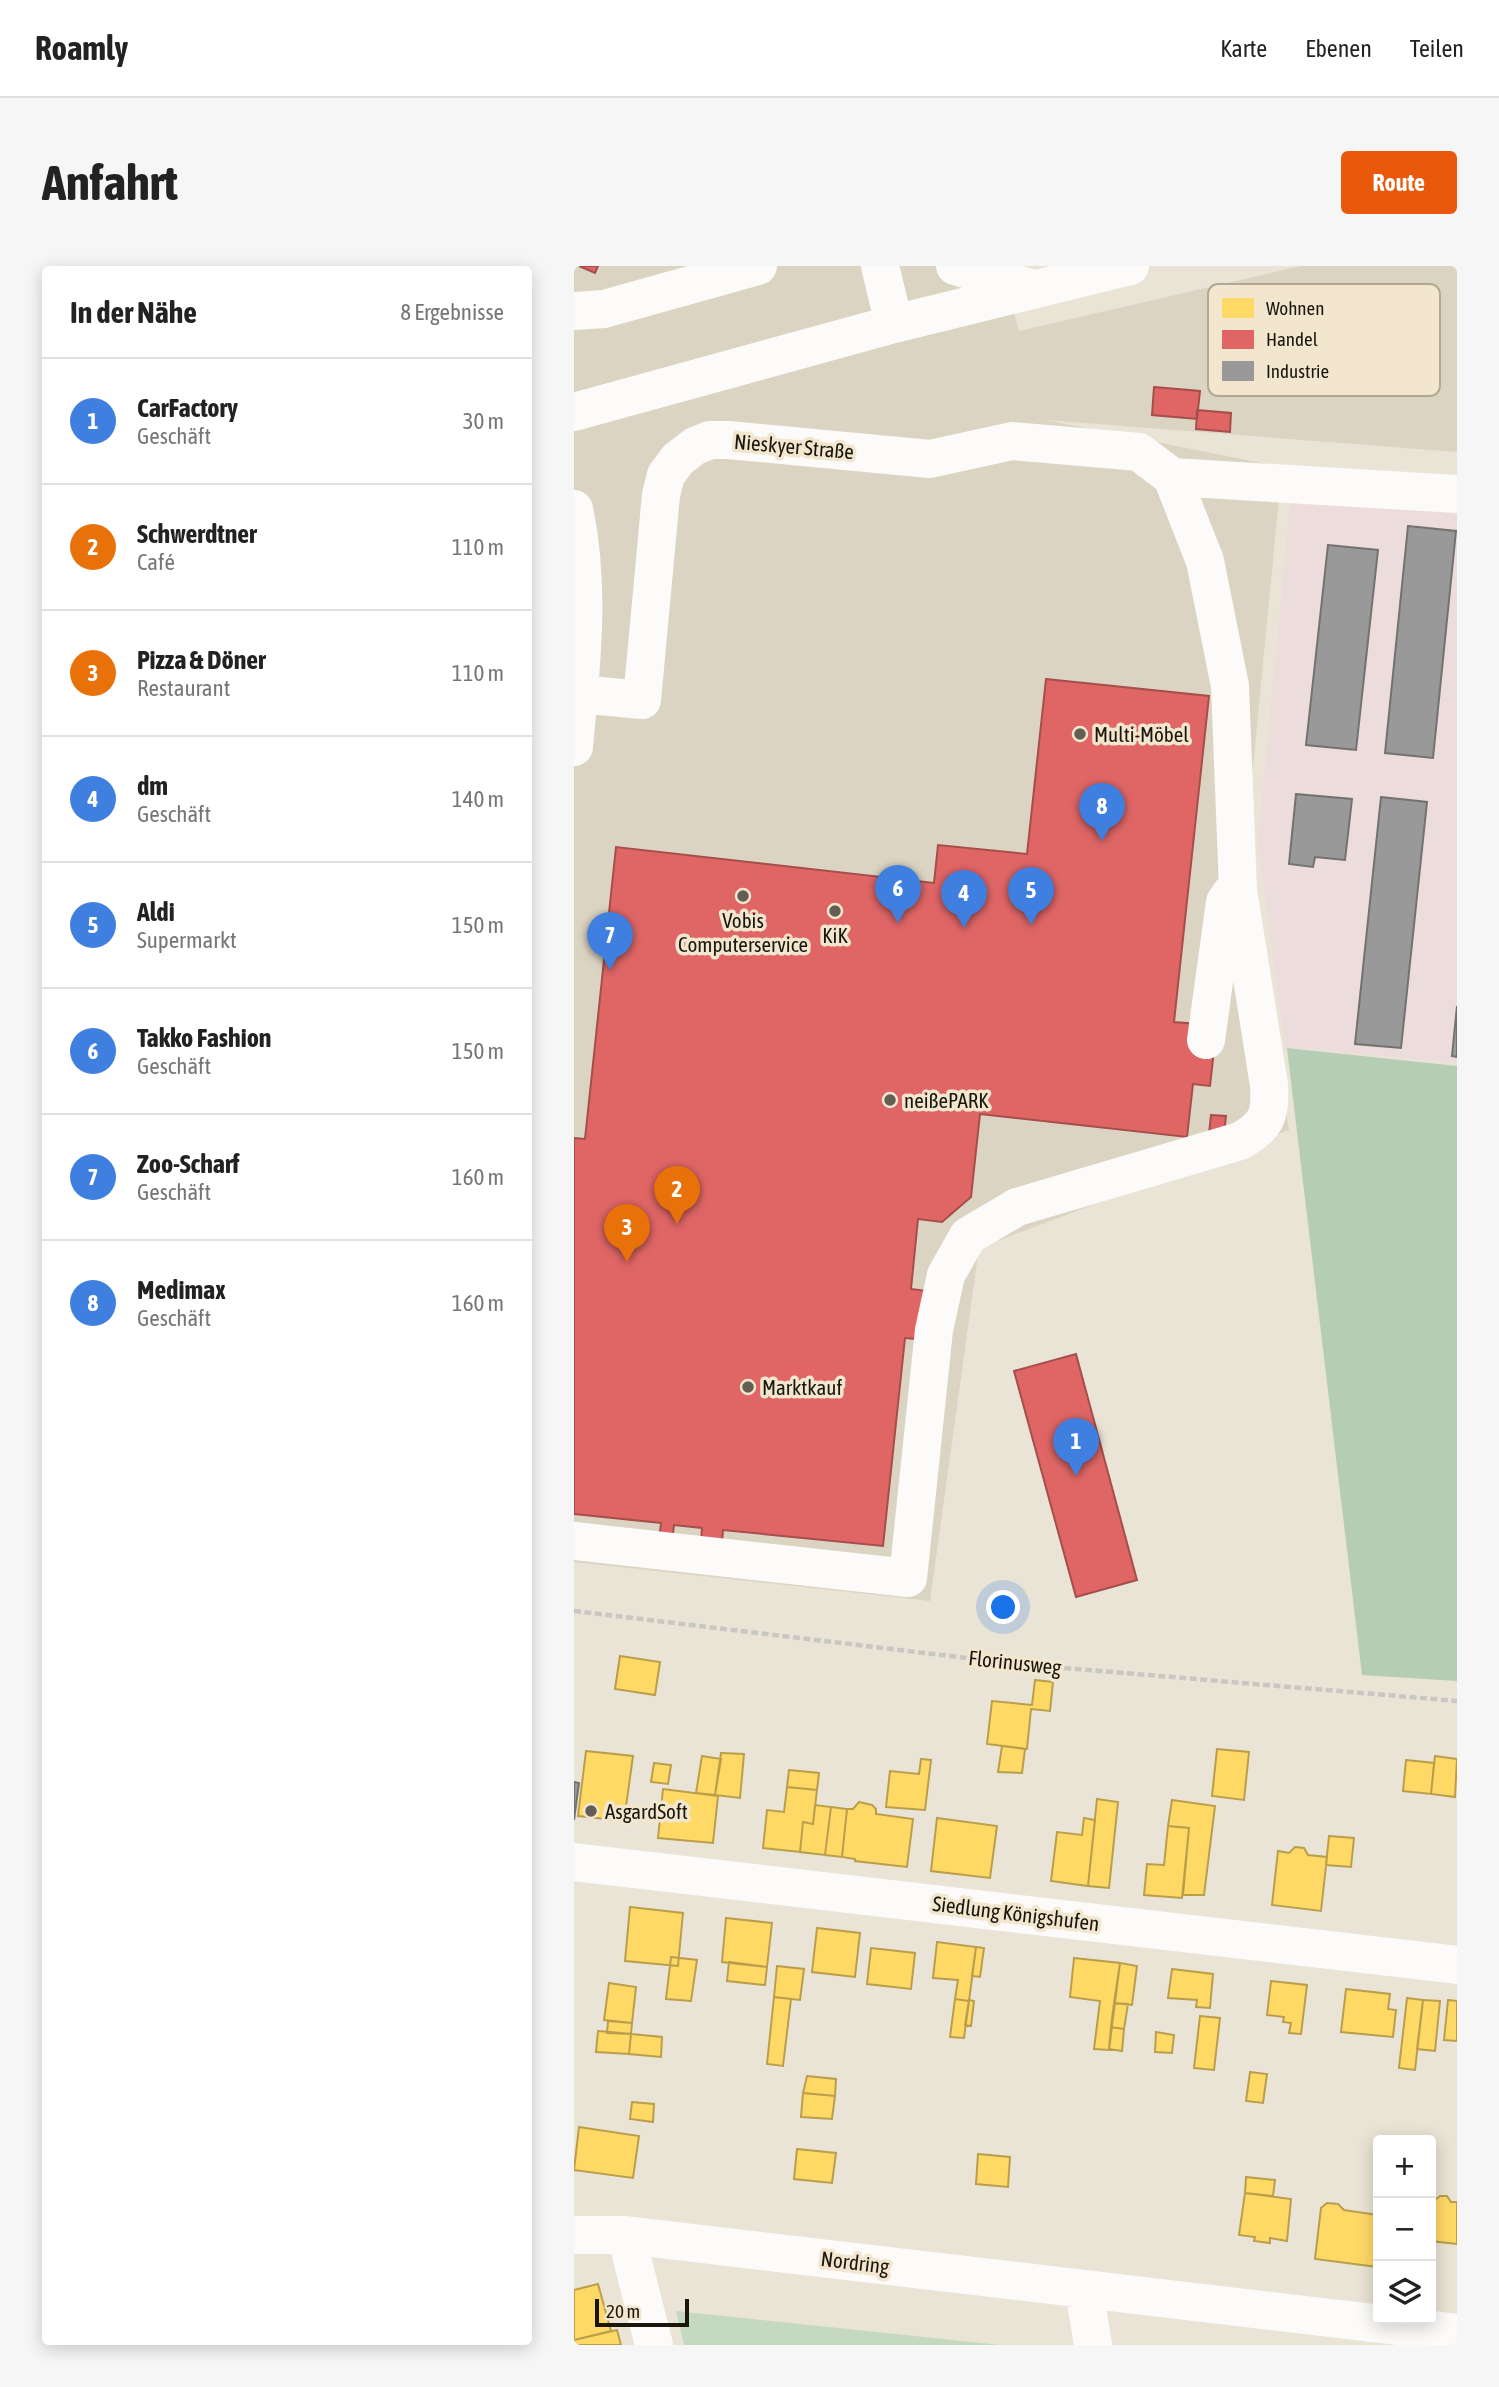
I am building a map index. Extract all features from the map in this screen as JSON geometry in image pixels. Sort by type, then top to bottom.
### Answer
[{"type":"street","points":[[574,311],[604,309],[758,266]]},
{"type":"street","points":[[880,266],[894,324]]},
{"type":"street","points":[[955,266],[1034,289]]},
{"type":"street","points":[[574,411],[894,324],[1130,266]]},
{"type":"street","name":"Nieskyer Straße","points":[[579,694],[642,700],[661,495],[666,475],[678,459],[695,446],[710,440],[761,442],[930,460],[1012,440],[1139,452],[1172,477]]},
{"type":"street","points":[[574,1541],[908,1578],[934,1330],[946,1275],[968,1236],[1017,1207],[1240,1141],[1255,1133],[1266,1121],[1270,1103],[1269,1084],[1238,890],[1230,686],[1205,561],[1172,477],[1457,494]]},
{"type":"street","points":[[574,509],[583,568],[582,670],[574,747]]},
{"type":"street","points":[[1206,1040],[1225,901],[1230,892],[1238,890]]},
{"type":"street","name":"Siedlung Königshufen","points":[[574,1862],[1457,1965]]},
{"type":"street","name":"Nordring","points":[[574,2235],[625,2235],[1084,2289],[1410,2337],[1457,2333]]},
{"type":"street","points":[[625,2235],[654,2345]]},
{"type":"street","points":[[1084,2289],[1093,2345]]},
{"type":"path","name":"Florinusweg","points":[[574,1611],[1017,1664],[1457,1701]]},
{"type":"shaded area","points":[[574,266],[1001,266],[1019,331],[1208,287],[1208,396],[1440,396],[1440,284],[1223,284],[1301,266],[1457,266],[1457,452],[1046,420],[1282,467],[1246,839],[1289,1130],[979,1248],[930,1601],[574,1562]]},
{"type":"shaded area","points":[[1457,480],[1457,1063],[1285,1047],[1258,841],[1292,483]]},
{"type":"green space","points":[[1287,1048],[1457,1066],[1457,1681],[1362,1675]]},
{"type":"green space","points":[[676,2311],[1000,2345],[684,2345]]},
{"type":"building: Wohnen","points":[[620,1656],[660,1662],[655,1695],[615,1689]]},
{"type":"building: Wohnen","points":[[1035,1680],[1053,1682],[1050,1711],[1031,1709],[1027,1749],[987,1744],[992,1701],[1032,1705]]},
{"type":"building: Wohnen","points":[[1002,1746],[1025,1749],[1022,1773],[998,1772]]},
{"type":"building: Wohnen","points":[[1217,1749],[1249,1752],[1244,1800],[1212,1796]]},
{"type":"building: Wohnen","points":[[586,1751],[633,1756],[624,1821],[578,1816]]},
{"type":"building: Wohnen","points":[[721,1753],[744,1754],[740,1798],[715,1795]]},
{"type":"building: Wohnen","points":[[702,1756],[721,1759],[715,1795],[696,1793]]},
{"type":"building: Wohnen","points":[[1435,1756],[1457,1759],[1455,1797],[1431,1794]]},
{"type":"building: Wohnen","points":[[921,1759],[931,1760],[925,1810],[886,1807],[890,1771],[919,1774]]},
{"type":"building: Wohnen","points":[[1406,1760],[1434,1763],[1431,1794],[1403,1791]]},
{"type":"building: Wohnen","points":[[654,1763],[671,1765],[668,1784],[651,1782]]},
{"type":"building: Wohnen","points":[[789,1770],[819,1773],[817,1790],[787,1787]]},
{"type":"building: Wohnen","points":[[787,1787],[817,1790],[813,1824],[803,1822],[800,1852],[763,1848],[767,1810],[784,1812]]},
{"type":"building: Wohnen","points":[[663,1789],[718,1796],[713,1843],[658,1838]]},
{"type":"building: Wohnen","points":[[1097,1799],[1118,1802],[1109,1888],[1088,1886]]},
{"type":"building: Wohnen","points":[[1172,1800],[1215,1806],[1204,1895],[1183,1895],[1189,1828],[1168,1826]]},
{"type":"building: Wohnen","points":[[859,1802],[872,1805],[876,1814],[913,1819],[907,1867],[842,1857],[847,1809],[853,1809]]},
{"type":"building: Wohnen","points":[[815,1805],[831,1807],[825,1855],[800,1852],[803,1822],[813,1824]]},
{"type":"building: Wohnen","points":[[831,1807],[847,1809],[842,1857],[825,1855]]},
{"type":"building: Wohnen","points":[[937,1818],[997,1826],[990,1878],[931,1871]]},
{"type":"building: Wohnen","points":[[1084,1818],[1095,1820],[1088,1886],[1051,1881],[1057,1832],[1082,1835]]},
{"type":"building: Wohnen","points":[[1168,1826],[1189,1828],[1182,1898],[1144,1895],[1147,1864],[1164,1865]]},
{"type":"building: Wohnen","points":[[1329,1836],[1354,1838],[1351,1867],[1326,1865]]},
{"type":"building: Wohnen","points":[[1295,1847],[1304,1848],[1308,1855],[1327,1857],[1321,1911],[1272,1905],[1278,1851],[1289,1853]]},
{"type":"building: Wohnen","points":[[630,1907],[683,1913],[678,1966],[625,1961]]},
{"type":"building: Wohnen","points":[[726,1918],[772,1923],[767,1967],[722,1962]]},
{"type":"building: Wohnen","points":[[817,1928],[860,1933],[855,1977],[812,1972]]},
{"type":"building: Wohnen","points":[[937,1942],[976,1947],[969,2001],[955,1999],[958,1980],[933,1978]]},
{"type":"building: Wohnen","points":[[976,1947],[984,1948],[980,1977],[972,1976]]},
{"type":"building: Wohnen","points":[[871,1948],[915,1953],[911,1989],[867,1984]]},
{"type":"building: Wohnen","points":[[671,1957],[697,1960],[691,2001],[666,1999]]},
{"type":"building: Wohnen","points":[[1074,1958],[1120,1963],[1109,2050],[1094,2049],[1100,2001],[1070,1997]]},
{"type":"building: Wohnen","points":[[729,1962],[767,1967],[765,1985],[727,1981]]},
{"type":"building: Wohnen","points":[[1120,1963],[1137,1966],[1132,2005],[1114,2003]]},
{"type":"building: Wohnen","points":[[777,1966],[804,1969],[800,2000],[774,1997]]},
{"type":"building: Wohnen","points":[[1172,1969],[1213,1974],[1210,2008],[1196,2007],[1197,2000],[1168,1998]]},
{"type":"building: Wohnen","points":[[1271,1981],[1307,1985],[1301,2034],[1289,2033],[1291,2023],[1283,2022],[1284,2017],[1267,2015]]},
{"type":"building: Wohnen","points":[[609,1983],[636,1987],[632,2023],[604,2020]]},
{"type":"building: Wohnen","points":[[1346,1989],[1390,1994],[1388,2009],[1396,2010],[1393,2037],[1341,2032]]},
{"type":"building: Wohnen","points":[[774,1997],[791,1999],[783,2066],[767,2064]]},
{"type":"building: Wohnen","points":[[1407,1998],[1423,2000],[1415,2070],[1399,2068]]},
{"type":"building: Wohnen","points":[[955,1999],[969,2001],[964,2038],[950,2037]]},
{"type":"building: Wohnen","points":[[969,2000],[974,2001],[971,2026],[965,2025]]},
{"type":"building: Wohnen","points":[[1423,2000],[1440,2001],[1435,2051],[1417,2049]]},
{"type":"building: Wohnen","points":[[1448,2000],[1457,2001],[1457,2041],[1444,2040]]},
{"type":"building: Wohnen","points":[[1114,2003],[1128,2004],[1124,2029],[1111,2027]]},
{"type":"building: Wohnen","points":[[1200,2016],[1220,2018],[1214,2070],[1194,2068]]},
{"type":"building: Wohnen","points":[[608,2021],[632,2023],[631,2034],[607,2033]]},
{"type":"building: Wohnen","points":[[1111,2027],[1124,2029],[1122,2051],[1109,2049]]},
{"type":"building: Wohnen","points":[[598,2031],[631,2034],[629,2054],[596,2052]]},
{"type":"building: Wohnen","points":[[1156,2032],[1174,2035],[1172,2053],[1155,2052]]},
{"type":"building: Wohnen","points":[[631,2034],[662,2037],[661,2057],[629,2054]]},
{"type":"building: Wohnen","points":[[1250,2072],[1267,2074],[1263,2103],[1246,2101]]},
{"type":"building: Wohnen","points":[[807,2076],[836,2079],[835,2096],[803,2093]]},
{"type":"building: Wohnen","points":[[803,2093],[835,2096],[832,2119],[801,2117]]},
{"type":"building: Wohnen","points":[[632,2102],[654,2104],[653,2122],[630,2119]]},
{"type":"building: Wohnen","points":[[579,2127],[639,2136],[633,2178],[574,2170]]},
{"type":"building: Wohnen","points":[[797,2149],[836,2153],[832,2183],[794,2179]]},
{"type":"building: Wohnen","points":[[978,2154],[1010,2157],[1008,2187],[976,2184]]},
{"type":"building: Wohnen","points":[[1246,2177],[1275,2180],[1273,2196],[1245,2193]]},
{"type":"building: Wohnen","points":[[1245,2193],[1291,2199],[1287,2241],[1270,2238],[1270,2243],[1254,2241],[1255,2237],[1239,2235]]},
{"type":"building: Wohnen","points":[[1447,2196],[1451,2202],[1457,2202],[1457,2244],[1436,2242],[1436,2199]]},
{"type":"building: Wohnen","points":[[1327,2203],[1338,2204],[1344,2210],[1373,2214],[1373,2266],[1315,2259],[1321,2208]]},
{"type":"building: Wohnen","points":[[598,2284],[611,2331],[574,2340],[574,2290]]},
{"type":"building: Wohnen","points":[[617,2330],[621,2345],[574,2345],[574,2340]]},
{"type":"building: Handel","points":[[579,266],[598,266],[595,273]]},
{"type":"building: Handel","points":[[1154,387],[1200,391],[1197,419],[1152,415]]},
{"type":"building: Handel","points":[[1197,410],[1231,413],[1230,432],[1196,429]]},
{"type":"building: Handel","name":"neißePARK","points":[[1046,679],[1209,696],[1174,1022],[1199,1024],[1215,1041],[1210,1086],[1193,1084],[1187,1137],[980,1114],[971,1197],[942,1222],[918,1219],[911,1289],[927,1291],[915,1339],[905,1338],[883,1546],[723,1530],[722,1543],[701,1541],[702,1528],[674,1525],[673,1534],[660,1532],[661,1523],[574,1514],[574,1138],[585,1139],[616,847],[934,883],[938,845],[1027,854]]},
{"type":"building: Handel","points":[[1211,1115],[1226,1116],[1224,1135],[1209,1134]]},
{"type":"building: Handel","points":[[1076,1354],[1137,1580],[1076,1597],[1014,1371]]},
{"type":"building: Industrie","points":[[1408,526],[1456,531],[1433,758],[1385,753]]},
{"type":"building: Industrie","points":[[1328,545],[1378,550],[1356,750],[1306,745]]},
{"type":"building: Industrie","points":[[1296,794],[1352,799],[1345,860],[1315,857],[1313,867],[1289,864]]},
{"type":"building: Industrie","points":[[1381,797],[1427,802],[1401,1048],[1355,1044]]},
{"type":"building: Industrie","points":[[1457,1006],[1457,1057],[1452,1056]]},
{"type":"building: Industrie","points":[[574,1782],[579,1783],[574,1820]]},
{"type":"place","name":"Multi-Möbel","points":[[1080,734]]},
{"type":"place","name":"Medimax","points":[[1102,841]]},
{"type":"place","name":"Vobis Computerservice","points":[[743,896]]},
{"type":"place","name":"KiK","points":[[835,911]]},
{"type":"place","name":"Takko Fashion","points":[[898,923]]},
{"type":"place","name":"Aldi","points":[[1031,925]]},
{"type":"place","name":"dm","points":[[964,928]]},
{"type":"place","name":"Zoo-Scharf","points":[[610,970]]},
{"type":"place","name":"neißePARK","points":[[890,1100]]},
{"type":"place","name":"Schwerdtner","points":[[677,1224]]},
{"type":"place","name":"Pizza & Döner","points":[[627,1262]]},
{"type":"place","name":"Marktkauf","points":[[748,1387]]},
{"type":"place","name":"CarFactory","points":[[1076,1476]]},
{"type":"place","name":"AsgardSoft","points":[[591,1811]]}]
